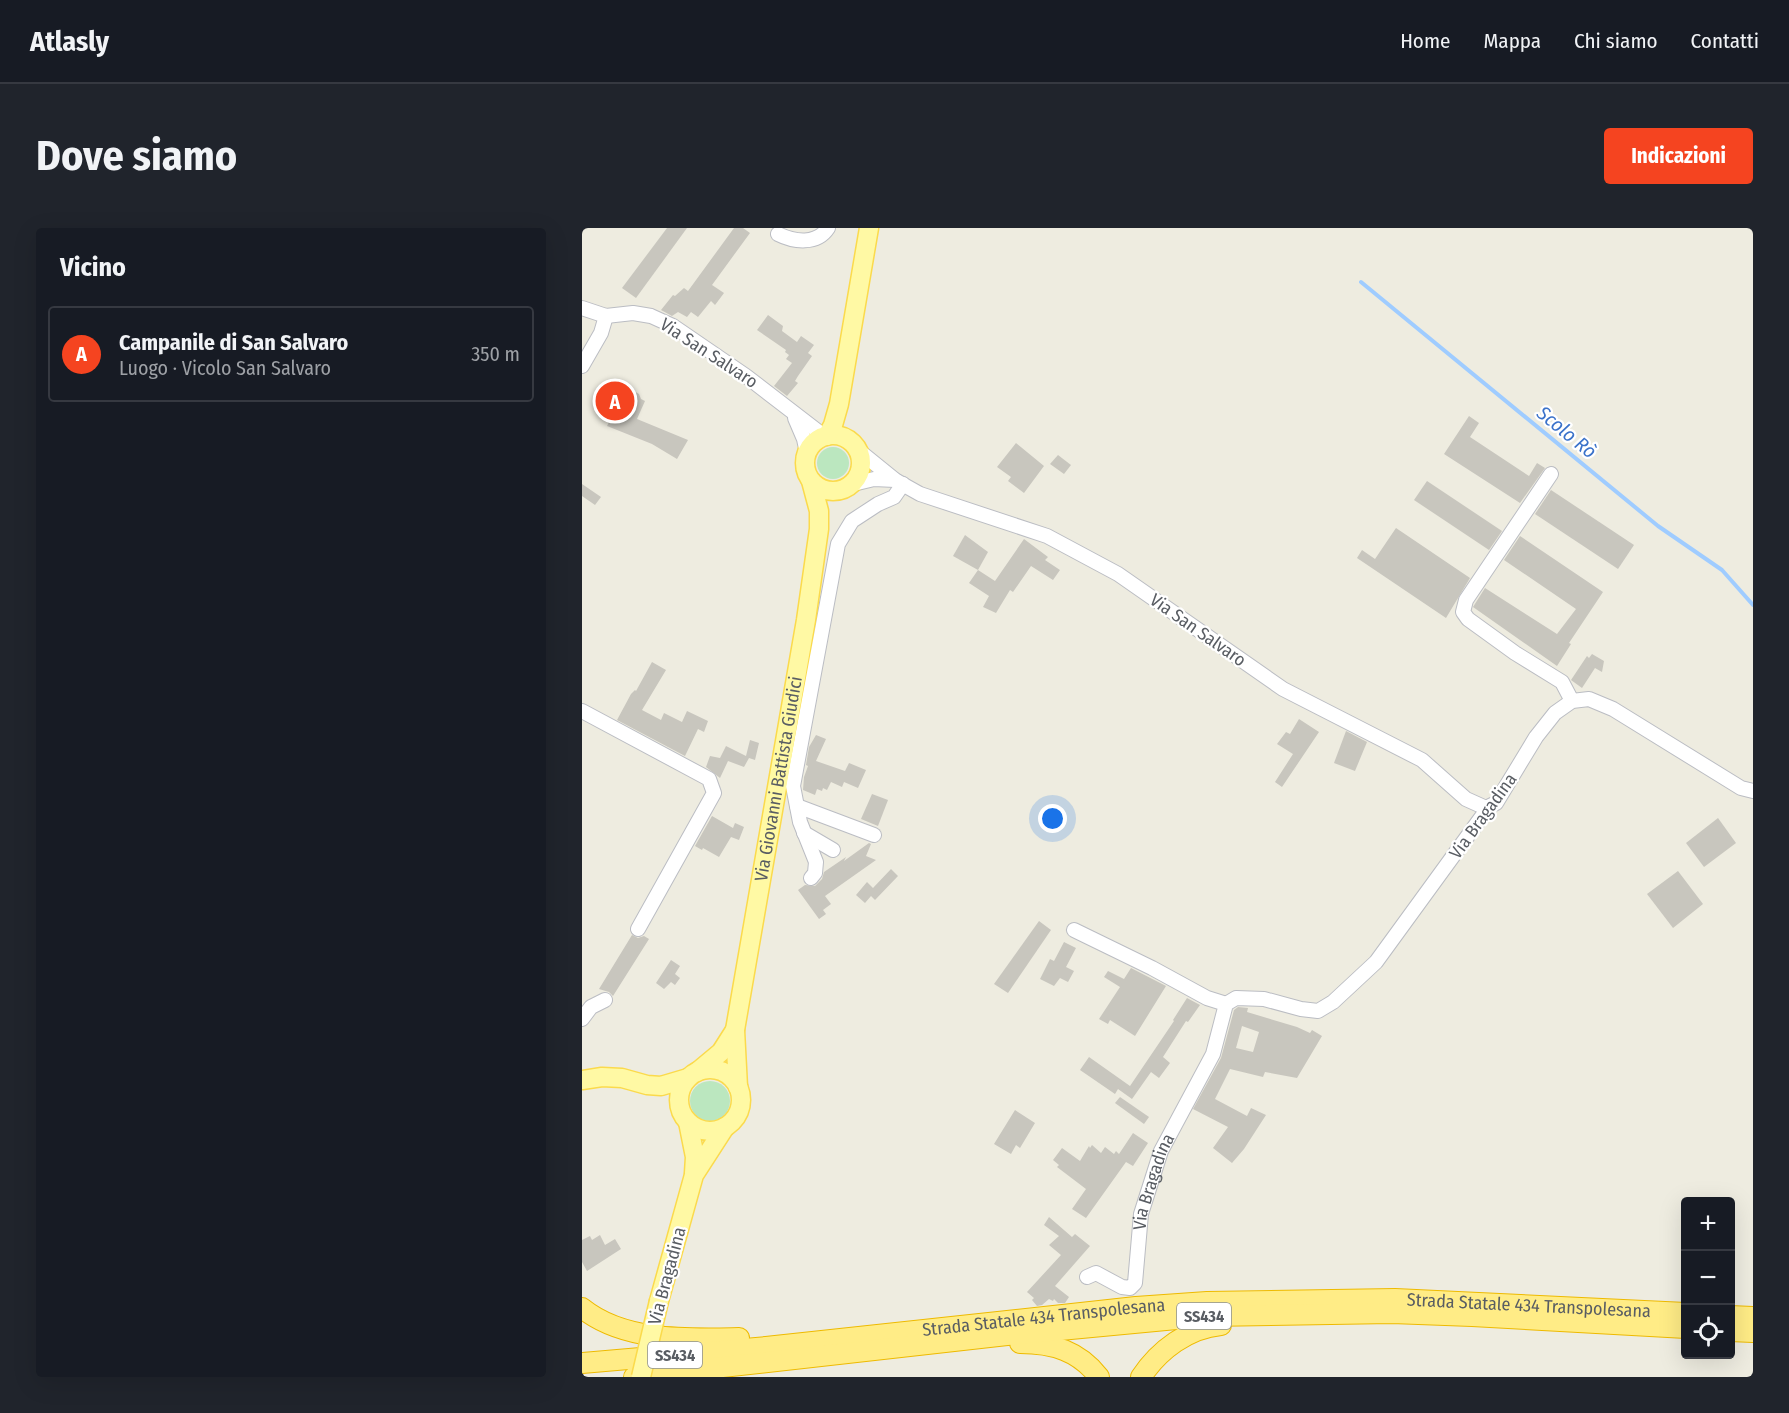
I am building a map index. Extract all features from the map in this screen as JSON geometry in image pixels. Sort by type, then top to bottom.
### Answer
[{"type":"highway","name":"Strada Statale 434 Transpolesana","points":[[582,1363],[766,1347],[1136,1307],[1298,1299],[1395,1299],[1681,1313]]},
{"type":"highway","points":[[582,1308],[607,1324],[662,1335],[705,1338],[829,1332],[888,1334]]},
{"type":"highway","points":[[1141,1377],[1150,1363],[1165,1349],[1191,1332],[1207,1326],[1347,1323],[1392,1313]]},
{"type":"highway","name":"Strada Statale 434 Transpolesana","points":[[634,1377],[1140,1321],[1208,1316],[1392,1313],[1681,1328]]},
{"type":"highway","points":[[1735,1316],[1753,1317]]},
{"type":"highway","points":[[1735,1331],[1753,1332]]},
{"type":"highway","points":[[847,1353],[902,1356],[1038,1343],[1059,1347],[1077,1356],[1099,1377]]},
{"type":"main road","name":"Via Giovanni Battista Giudici","points":[[738,1087],[735,1030],[800,656],[819,529],[819,511],[805,467],[807,453],[816,441],[826,436],[839,404],[869,228]]},
{"type":"main road","name":"Via Giovanni Battista Giudici","points":[[819,529],[826,511],[854,480],[860,468],[839,404]]},
{"type":"main road","points":[[826,436],[836,435],[845,438],[855,447]]},
{"type":"main road","points":[[811,481],[826,490],[846,487]]},
{"type":"main road","name":"Via Giovanni Battista Giudici","points":[[692,1075],[721,1052],[735,1030]]},
{"type":"main road","points":[[582,1080],[602,1077],[622,1078],[647,1085],[661,1086],[706,1069],[716,1069],[733,1078],[741,1094],[740,1109],[737,1116],[725,1127],[716,1131],[706,1131],[696,1128],[647,1085]]},
{"type":"main road","points":[[684,1116],[680,1094],[692,1075]]},
{"type":"main road","name":"Via Bragadina","points":[[641,1377],[659,1301],[694,1175],[695,1157],[684,1116]]},
{"type":"main road","name":"Via Bragadina","points":[[694,1175],[725,1127]]},
{"type":"street","points":[[778,234],[792,240],[812,240],[826,232],[828,228]]},
{"type":"street","name":"Via San Salvaro","points":[[582,308],[606,316],[633,313],[651,316],[674,326],[826,436]]},
{"type":"street","points":[[582,366],[601,333],[606,316]]},
{"type":"street","points":[[793,413],[800,427],[807,453]]},
{"type":"street","name":"Via San Salvaro","points":[[855,447],[899,482],[920,494],[1047,536],[1118,574],[1283,689],[1422,760],[1466,799],[1486,808]]},
{"type":"street","points":[[1551,474],[1466,600],[1464,612],[1468,619],[1515,653],[1562,682],[1572,700],[1589,699],[1613,709],[1742,788],[1753,791]]},
{"type":"street","name":"Via San Salvaro","points":[[846,487],[874,479],[899,482]]},
{"type":"street","points":[[811,878],[815,873],[816,862],[804,833],[793,786],[838,544],[852,521],[878,504],[894,497],[899,482]]},
{"type":"street","name":"Via Bragadina","points":[[1087,1277],[1096,1273],[1122,1287],[1130,1288],[1135,1283],[1141,1214],[1161,1151],[1213,1054],[1226,1004],[1236,998],[1264,999],[1318,1011],[1333,1002],[1376,962],[1484,815],[1486,808],[1496,803],[1536,737],[1556,713],[1572,700]]},
{"type":"street","points":[[582,711],[709,780],[714,793],[638,929]]},
{"type":"street","points":[[797,806],[874,835]]},
{"type":"street","points":[[804,833],[833,850]]},
{"type":"street","points":[[1074,930],[1207,998],[1226,1004]]},
{"type":"street","points":[[582,1019],[591,1007],[605,1000]]},
{"type":"green space","points":[[833,447],[845,451],[849,463],[845,475],[833,479],[821,475],[817,463],[821,451]]},
{"type":"green space","points":[[710,1081],[718,1082],[724,1087],[729,1093],[729,1109],[724,1115],[718,1120],[710,1121],[702,1120],[696,1115],[691,1109],[690,1101],[691,1093],[696,1087],[702,1082]]},
{"type":"building","points":[[667,228],[687,228],[636,298],[622,288]]},
{"type":"building","points":[[734,228],[743,228],[750,233],[712,285],[724,293],[715,305],[711,301],[698,317],[691,312],[687,317],[678,312],[672,316],[661,310],[673,295],[675,296],[684,288],[688,291]]},
{"type":"building","points":[[768,315],[783,326],[782,331],[797,342],[801,336],[814,345],[808,353],[812,356],[795,381],[798,383],[787,396],[774,386],[792,363],[786,359],[789,355],[785,352],[786,350],[757,330]]},
{"type":"building","points":[[634,391],[645,401],[637,419],[688,440],[677,459],[652,444],[607,426],[624,392],[627,394]]},
{"type":"building","points":[[1469,416],[1479,423],[1470,437],[1529,476],[1537,463],[1545,468],[1520,503],[1444,454]]},
{"type":"building","points":[[1016,443],[1044,466],[1024,493],[1008,481],[1011,477],[997,467]]},
{"type":"building","points":[[1058,455],[1071,465],[1064,474],[1050,464]]},
{"type":"building","points":[[1427,481],[1502,531],[1489,550],[1414,500]]},
{"type":"building","points":[[582,484],[601,497],[595,505],[582,496]]},
{"type":"building","points":[[1551,490],[1634,545],[1618,569],[1535,514]]},
{"type":"building","points":[[1396,528],[1470,578],[1446,618],[1357,558],[1362,550],[1375,559]]},
{"type":"building","points":[[965,535],[988,552],[978,570],[953,556]]},
{"type":"building","points":[[1520,536],[1603,592],[1569,643],[1571,644],[1557,666],[1473,607],[1485,588],[1557,634],[1576,609],[1504,560]]},
{"type":"building","points":[[1024,539],[1048,557],[1045,560],[1060,570],[1053,580],[1031,566],[1013,592],[1010,590],[996,613],[983,607],[989,596],[969,583],[978,570],[995,581]]},
{"type":"building","points":[[1592,654],[1604,661],[1602,672],[1595,668],[1582,688],[1571,680],[1587,656],[1589,658]]},
{"type":"building","points":[[652,662],[666,670],[642,710],[661,720],[664,713],[682,722],[687,711],[708,721],[704,732],[698,729],[685,756],[617,720]]},
{"type":"building","points":[[1299,719],[1319,732],[1282,787],[1275,782],[1293,754],[1277,744],[1286,732],[1290,734]]},
{"type":"building","points":[[1346,731],[1367,742],[1355,771],[1334,763]]},
{"type":"building","points":[[816,735],[826,739],[816,761],[845,771],[849,763],[866,770],[858,788],[844,782],[842,787],[831,782],[827,790],[817,789],[815,795],[803,790],[809,747]]},
{"type":"building","points":[[750,740],[759,743],[755,760],[749,758],[744,767],[728,761],[720,778],[706,767],[710,756],[720,758],[726,746],[746,756]]},
{"type":"building","points":[[872,794],[888,800],[878,826],[861,819]]},
{"type":"building","points":[[712,816],[733,828],[735,823],[744,827],[739,840],[731,837],[719,857],[695,846]]},
{"type":"building","points":[[1718,818],[1736,843],[1704,867],[1686,843]]},
{"type":"building","points":[[869,843],[871,844],[866,856],[876,860],[825,896],[831,904],[823,910],[826,914],[819,919],[798,890],[805,885],[815,886],[822,879],[824,872]]},
{"type":"building","points":[[891,869],[898,876],[875,900],[871,896],[865,903],[856,895],[867,882],[873,888]]},
{"type":"building","points":[[1678,871],[1703,904],[1673,928],[1647,894]]},
{"type":"building","points":[[1039,921],[1051,930],[1008,993],[994,984]]},
{"type":"building","points":[[632,935],[649,939],[613,996],[599,989]]},
{"type":"building","points":[[1064,942],[1076,948],[1066,967],[1074,971],[1068,982],[1060,978],[1054,986],[1040,979],[1050,959],[1054,961]]},
{"type":"building","points":[[671,960],[680,966],[675,974],[680,978],[675,985],[671,982],[664,989],[656,983]]},
{"type":"building","points":[[1131,968],[1166,986],[1135,1036],[1110,1020],[1108,1024],[1099,1019],[1120,987],[1104,977],[1108,971],[1124,979]]},
{"type":"building","points":[[1187,998],[1200,1005],[1188,1022],[1186,1021],[1163,1057],[1170,1063],[1159,1078],[1151,1072],[1132,1099],[1118,1089],[1115,1094],[1080,1070],[1089,1057],[1130,1086]]},
{"type":"building","points":[[1238,1007],[1248,1008],[1247,1012],[1310,1033],[1312,1030],[1322,1036],[1297,1078],[1265,1072],[1263,1077],[1230,1069],[1215,1099],[1247,1116],[1251,1108],[1266,1115],[1232,1163],[1213,1148],[1228,1127],[1193,1109],[1221,1058],[1234,1010]],"holes":[[[1242,1026],[1259,1032],[1253,1052],[1236,1048]]]},
{"type":"building","points":[[1120,1097],[1149,1117],[1144,1124],[1115,1103]]},
{"type":"building","points":[[1015,1110],[1035,1123],[1020,1148],[1016,1145],[1011,1154],[994,1144]]},
{"type":"building","points":[[1133,1133],[1148,1143],[1133,1166],[1126,1162],[1086,1218],[1072,1209],[1086,1189],[1057,1167],[1059,1165],[1053,1160],[1062,1148],[1080,1161],[1092,1145],[1101,1153],[1105,1147],[1114,1154],[1116,1151],[1119,1154]]},
{"type":"building","points":[[1049,1217],[1072,1237],[1075,1234],[1090,1246],[1055,1286],[1069,1297],[1065,1303],[1049,1299],[1037,1306],[1032,1300],[1034,1298],[1027,1292],[1061,1255],[1049,1245],[1059,1236],[1044,1225]]},
{"type":"building","points":[[600,1235],[605,1245],[615,1239],[621,1249],[587,1271],[582,1262],[582,1240],[590,1236],[592,1240]]},
{"type":"waterway","name":"Scolo Rò","points":[[1361,282],[1658,526],[1722,570],[1753,605]]},
{"type":"place","name":"Campanile di San Salvaro","points":[[615,401]]}]
